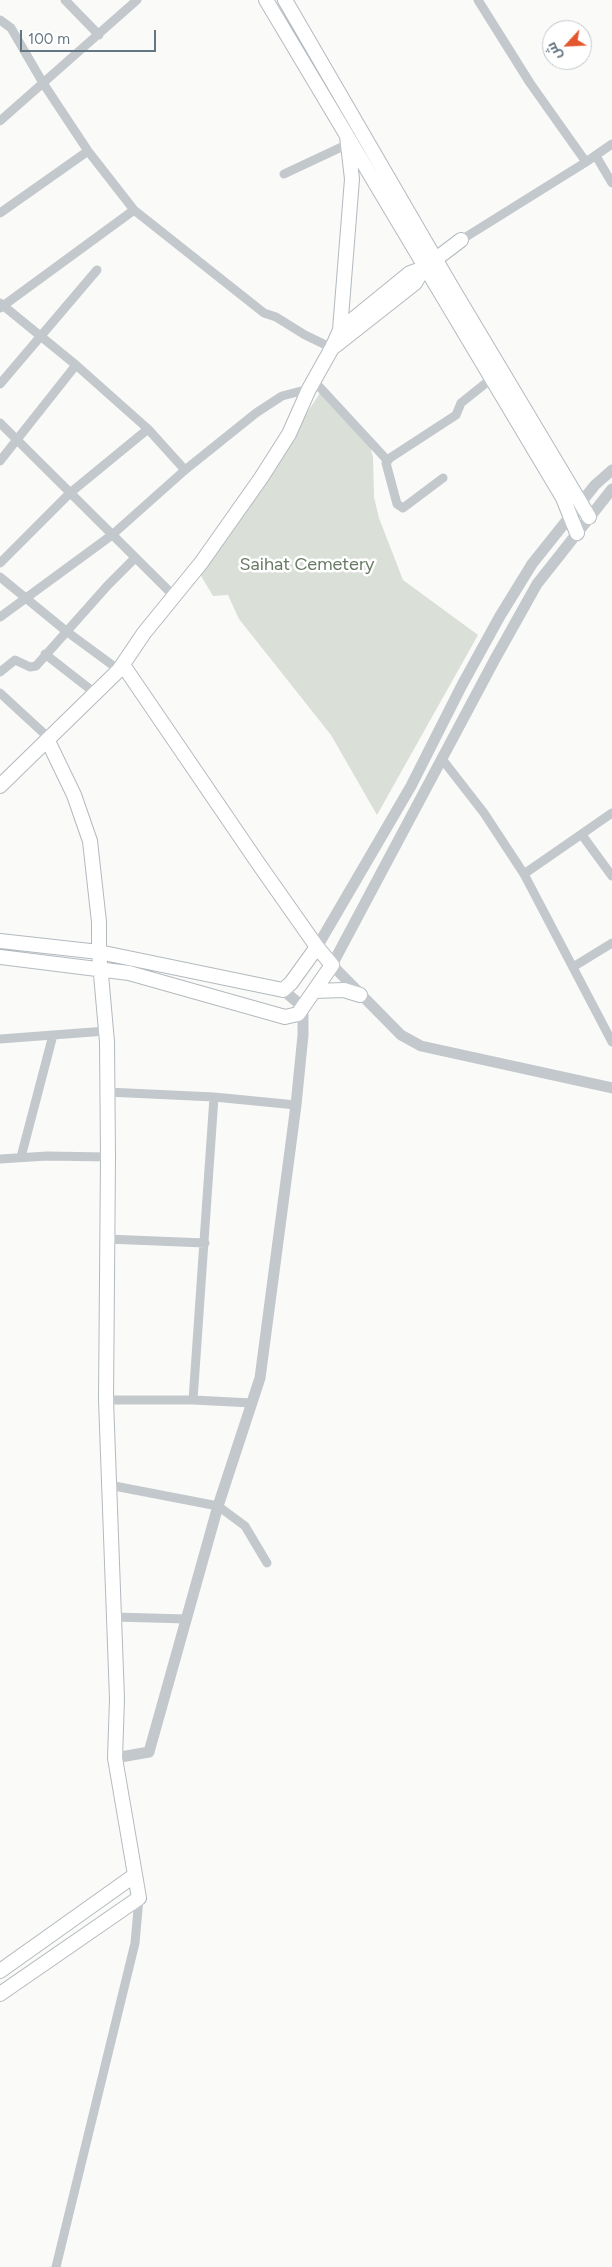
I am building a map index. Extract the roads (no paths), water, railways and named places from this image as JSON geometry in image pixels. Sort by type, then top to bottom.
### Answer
[{"type":"main road","points":[[266,0],[424,268],[563,498],[577,533]]},
{"type":"main road","points":[[285,0],[589,517]]},
{"type":"main road","points":[[0,786],[49,740],[121,667],[144,633],[201,563],[261,478],[289,434],[311,385],[340,330],[352,179],[348,140]]},
{"type":"main road","points":[[340,330],[410,273],[424,268],[461,240]]},
{"type":"main road","points":[[332,348],[415,283],[424,268]]},
{"type":"main road","points":[[0,957],[129,974],[285,1017],[298,1014],[332,965],[317,947],[121,667]]},
{"type":"main road","points":[[0,1994],[139,1898],[115,1758],[117,1699],[106,1400],[108,1092],[106,1031],[99,952],[99,922],[90,841],[74,796],[49,740]]},
{"type":"main road","points":[[0,941],[99,952],[283,990],[292,982],[317,947]]},
{"type":"main road","points":[[314,991],[344,990],[360,996]]},
{"type":"main road","points":[[0,1971],[135,1875]]},
{"type":"street","points":[[66,0],[99,35]]},
{"type":"street","points":[[0,121],[138,0]]},
{"type":"street","points":[[478,0],[530,83],[586,162]]},
{"type":"street","points":[[0,20],[12,28],[43,83],[88,152],[134,210],[264,314],[276,317],[305,335],[332,348]]},
{"type":"street","points":[[284,174],[348,140]]},
{"type":"street","points":[[461,240],[596,156],[612,144]]},
{"type":"street","points":[[0,213],[88,152]]},
{"type":"street","points":[[596,156],[612,184]]},
{"type":"street","points":[[134,210],[1,306],[76,366],[148,429],[185,470]]},
{"type":"street","points":[[0,384],[97,270]]},
{"type":"street","points":[[0,461],[76,366]]},
{"type":"street","points":[[443,478],[407,507],[400,508],[386,467],[387,460],[456,415],[461,403],[491,379]]},
{"type":"street","points":[[0,617],[112,535],[185,470],[256,413],[282,396],[311,385],[387,460]]},
{"type":"street","points":[[0,423],[174,596]]},
{"type":"street","points":[[0,563],[70,492],[148,429]]},
{"type":"street","points":[[317,947],[411,786],[462,685],[500,616],[532,564],[582,504],[595,485],[612,470]]},
{"type":"street","points":[[612,489],[538,584],[494,659],[332,965],[360,996],[401,1035],[421,1046],[612,1088]]},
{"type":"street","points":[[0,672],[16,660],[33,667],[135,558]]},
{"type":"street","points":[[0,577],[66,631],[121,667]]},
{"type":"street","points":[[45,654],[95,694]]},
{"type":"street","points":[[0,693],[49,740]]},
{"type":"street","points":[[442,760],[484,813],[524,874],[574,967],[609,1025],[612,1042]]},
{"type":"street","points":[[524,874],[612,813]]},
{"type":"street","points":[[582,835],[612,876]]},
{"type":"street","points":[[574,967],[612,943]]},
{"type":"street","points":[[115,1758],[149,1752],[218,1506],[260,1378],[296,1105],[303,1035],[303,1007],[283,990]]},
{"type":"street","points":[[0,1039],[106,1031]]},
{"type":"street","points":[[21,1157],[53,1035]]},
{"type":"street","points":[[108,1092],[214,1097],[296,1105]]},
{"type":"street","points":[[193,1400],[214,1097]]},
{"type":"street","points":[[0,1159],[21,1157],[108,1157]]},
{"type":"street","points":[[108,1239],[205,1243]]},
{"type":"street","points":[[106,1400],[193,1400],[252,1403]]},
{"type":"street","points":[[109,1485],[218,1506],[244,1526],[267,1563]]},
{"type":"street","points":[[114,1617],[187,1619]]},
{"type":"street","points":[[56,2267],[135,1943],[139,1898]]},
{"type":"park label","name":"Saihat Cemetery","points":[[307,565]]}]
